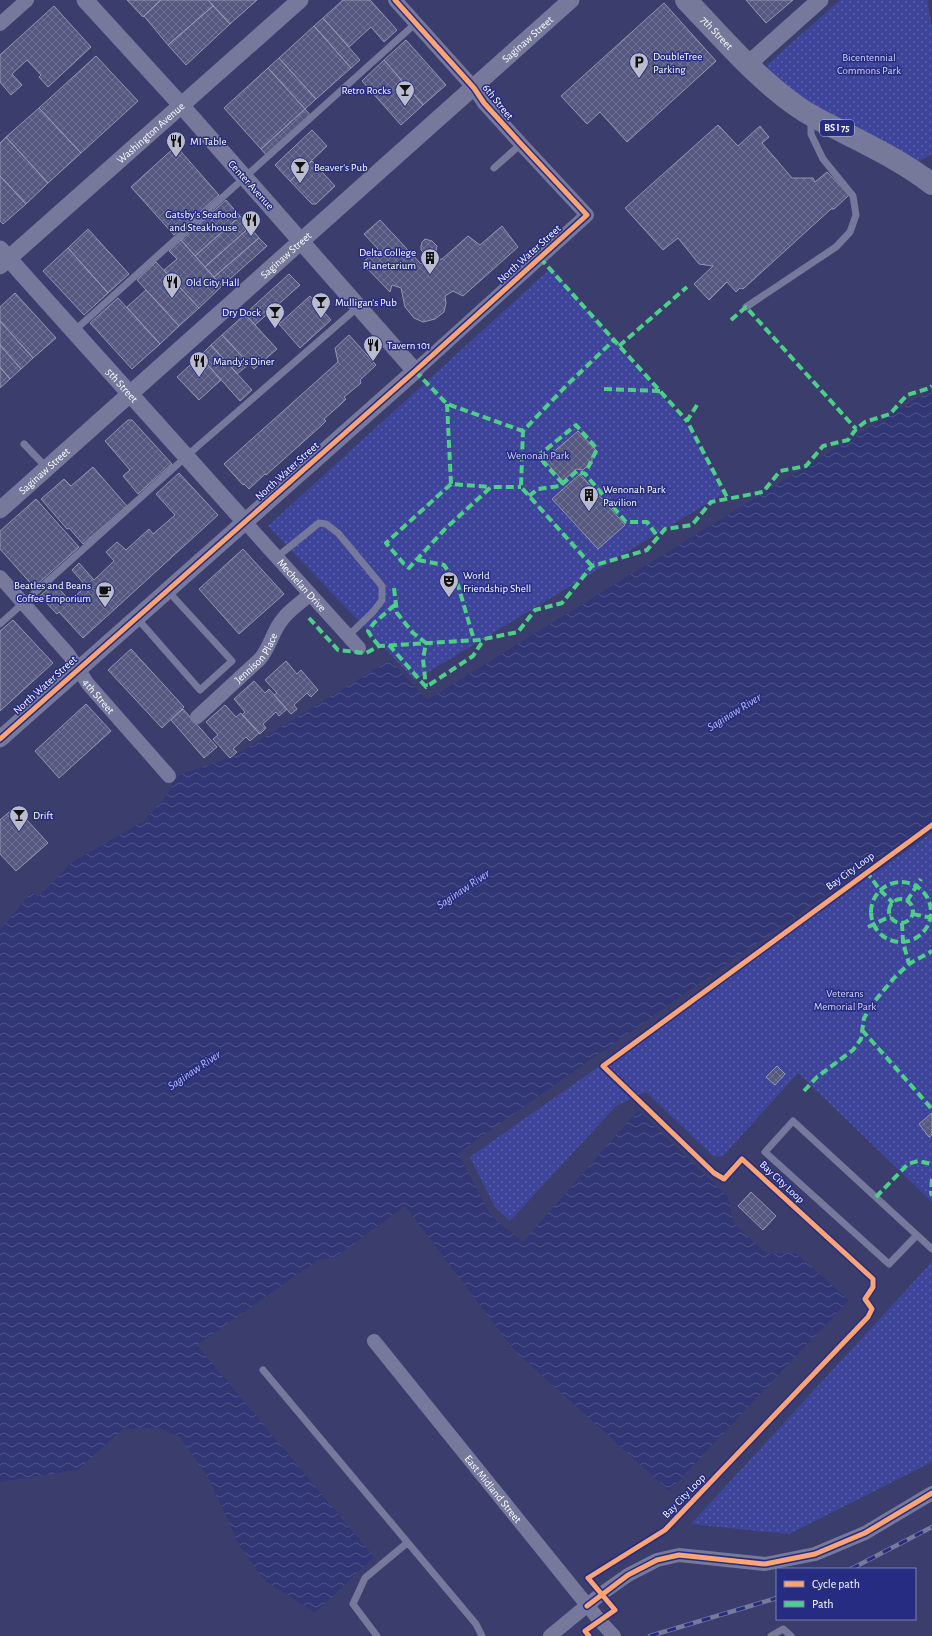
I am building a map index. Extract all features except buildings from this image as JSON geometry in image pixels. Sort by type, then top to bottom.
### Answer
[{"type":"highway","name":"7th Street","points":[[686,0],[748,64]]},
{"type":"highway","name":"BS I 75","points":[[748,64],[778,92],[799,108],[889,155],[914,170],[932,184]]},
{"type":"street","points":[[0,24],[26,0]]},
{"type":"street","name":"Center Avenue","points":[[85,0],[246,178],[415,371]]},
{"type":"street","name":"Washington Avenue","points":[[3,258],[181,105],[300,0]]},
{"type":"street","name":"6th Street","points":[[395,0],[474,88],[484,103],[587,215]]},
{"type":"street","name":"Saginaw Street","points":[[0,510],[571,0]]},
{"type":"street","points":[[748,64],[820,0]]},
{"type":"street","name":"North Water Street","points":[[0,739],[415,371],[587,215]]},
{"type":"street","name":"5th Street","points":[[3,258],[74,332],[245,522]]},
{"type":"street","name":"Mechelan Drive","points":[[245,522],[359,648]]},
{"type":"street","name":"4th Street","points":[[0,577],[69,655],[88,684],[170,776]]},
{"type":"street","name":"Jennison Place","points":[[197,717],[260,659],[268,650],[282,619],[310,594]]},
{"type":"street","name":"East Midland Street","points":[[374,1341],[588,1606],[614,1636]]},
{"type":"street","points":[[550,1636],[628,1575],[657,1560],[679,1555],[765,1564],[815,1554],[864,1533],[932,1493]]},
{"type":"lane","points":[[74,332],[416,23]]},
{"type":"lane","points":[[746,307],[836,247],[850,232],[856,215],[853,196],[823,159],[811,134],[811,114]]},
{"type":"lane","points":[[494,168],[521,144]]},
{"type":"lane","points":[[0,624],[186,457],[359,307]]},
{"type":"lane","points":[[24,444],[47,468]]},
{"type":"lane","points":[[277,557],[319,523],[326,524],[338,533],[382,586],[382,600],[373,612],[348,636]]},
{"type":"lane","points":[[136,617],[200,690],[232,661],[167,590]]},
{"type":"lane","points":[[917,1235],[890,1264],[765,1152],[793,1121],[917,1235],[932,1249]]},
{"type":"lane","points":[[263,1370],[476,1624],[482,1636]]},
{"type":"lane","points":[[377,1636],[353,1604],[365,1578],[408,1542]]},
{"type":"lane","points":[[771,1636],[783,1629],[791,1636]]},
{"type":"green space","name":"Bicentennial Commons Park","points":[[840,0],[927,0],[932,27],[932,154],[918,162],[782,87],[767,76],[768,64]]},
{"type":"green space","name":"Wenonah Park","points":[[551,268],[691,430],[723,494],[415,680],[268,526]]},
{"type":"green space","name":"Veterans Memorial Park","points":[[932,833],[932,1202],[798,1073],[722,1157],[713,1156],[646,1092],[616,1106],[510,1221],[495,1207],[470,1157]]},
{"type":"green space","points":[[932,1262],[932,1462],[789,1534],[691,1524]]},
{"type":"water","name":"Saginaw River","points":[[932,389],[932,820],[458,1153],[491,1216],[523,1242],[638,1110],[728,1197],[734,1224],[767,1254],[796,1253],[849,1300],[669,1491],[514,1350],[405,1206],[336,1257],[318,1260],[197,1345],[374,1557],[315,1613],[263,1579],[238,1543],[209,1479],[180,1437],[159,1428],[123,1429],[78,1470],[0,1482],[0,930],[32,892],[38,897],[71,863],[144,821],[167,795],[174,780],[181,774],[232,757],[390,660],[427,700]]},
{"type":"railway","points":[[853,1568],[932,1527]]},
{"type":"railway","points":[[650,1636],[776,1598]]},
{"type":"marked path","points":[[540,258],[687,421]]},
{"type":"marked path","points":[[619,346],[687,287]]},
{"type":"marked path","points":[[731,320],[746,307],[856,429]]},
{"type":"marked path","points":[[592,566],[521,487],[523,431],[567,385],[614,340]]},
{"type":"marked path","points":[[415,371],[447,404],[523,431]]},
{"type":"marked path","points":[[309,618],[338,650],[366,653],[379,646],[479,640],[518,632],[535,610],[562,603],[592,566],[647,550],[665,529],[692,525],[711,502],[763,492],[780,471],[806,466],[823,446],[848,440],[856,429],[865,422],[890,414],[907,395],[930,388],[932,386]]},
{"type":"marked path","points":[[604,389],[660,391]]},
{"type":"marked path","points":[[447,404],[451,484],[491,487]]},
{"type":"marked path","points":[[697,405],[687,421],[728,499]]},
{"type":"marked path","points":[[563,484],[538,456],[576,425],[597,449],[585,474]]},
{"type":"marked path","points":[[529,496],[538,489],[560,486],[577,471],[585,474],[626,522],[647,522],[658,537]]},
{"type":"marked path","points":[[451,484],[386,543],[409,568],[446,528],[491,487],[521,487]]},
{"type":"marked path","points":[[418,560],[444,565],[458,585],[474,640]]},
{"type":"marked path","points":[[394,588],[397,613],[413,633],[426,643],[423,659],[426,687]]},
{"type":"marked path","points":[[379,646],[368,631],[374,623],[396,604]]},
{"type":"marked path","points":[[389,645],[426,687],[473,656],[484,639]]},
{"type":"marked path","points":[[866,871],[880,890],[893,903]]},
{"type":"marked path","points":[[907,901],[921,879]]},
{"type":"marked path","points":[[895,882],[907,882],[918,887],[926,895],[931,906],[931,912],[929,924],[918,937],[907,942],[895,942],[884,937],[876,929],[871,918],[871,906],[876,895],[884,887],[895,882]]},
{"type":"marked path","points":[[901,899],[909,903],[913,911],[909,919],[901,923],[893,919],[889,911],[893,903],[901,899]]},
{"type":"marked path","points":[[913,914],[932,918]]},
{"type":"marked path","points":[[868,927],[891,916]]},
{"type":"marked path","points":[[902,923],[903,942],[909,964]]},
{"type":"marked path","points":[[804,1091],[817,1077],[853,1050],[861,1039],[864,1018],[874,1002],[894,978],[909,964],[932,951]]},
{"type":"marked path","points":[[862,1030],[932,1109]]},
{"type":"marked path","points":[[876,1197],[908,1164],[918,1161],[932,1164]]},
{"type":"marked path","points":[[932,1179],[932,1196]]},
{"type":"cycle path","points":[[0,739],[415,371],[587,215],[484,103],[474,88],[395,0]]},
{"type":"cycle path","name":"Bay City Loop","points":[[589,1636],[585,1631],[615,1610],[588,1578],[665,1530],[868,1317],[872,1309],[865,1299],[873,1287],[873,1279],[742,1159],[724,1179],[714,1173],[603,1066],[932,825]]},
{"type":"cycle path","points":[[587,1606],[628,1575],[657,1560],[679,1555],[765,1564],[815,1554],[865,1533],[932,1493]]},
{"type":"place","name":"DoubleTree Parking","points":[[639,79]]},
{"type":"place","name":"Retro Rocks","points":[[405,107]]},
{"type":"place","name":"MI Table","points":[[176,158]]},
{"type":"place","name":"Beaver's Pub","points":[[300,184]]},
{"type":"place","name":"Gatsby's Seafood and Steakhouse","points":[[251,237]]},
{"type":"place","name":"Delta College Planetarium","points":[[430,275]]},
{"type":"place","name":"Old City Hall","points":[[172,299]]},
{"type":"place","name":"Mulligan's Pub","points":[[321,319]]},
{"type":"place","name":"Dry Dock","points":[[275,329]]},
{"type":"place","name":"Tavern 101","points":[[373,362]]},
{"type":"place","name":"Mandy's Diner","points":[[199,378]]},
{"type":"place","name":"Wenonah Park Pavilion","points":[[589,512]]},
{"type":"place","name":"World Friendship Shell","points":[[449,598]]},
{"type":"place","name":"Beatles and Beans Coffee Emporium","points":[[105,608]]},
{"type":"place","name":"Drift","points":[[19,832]]}]
